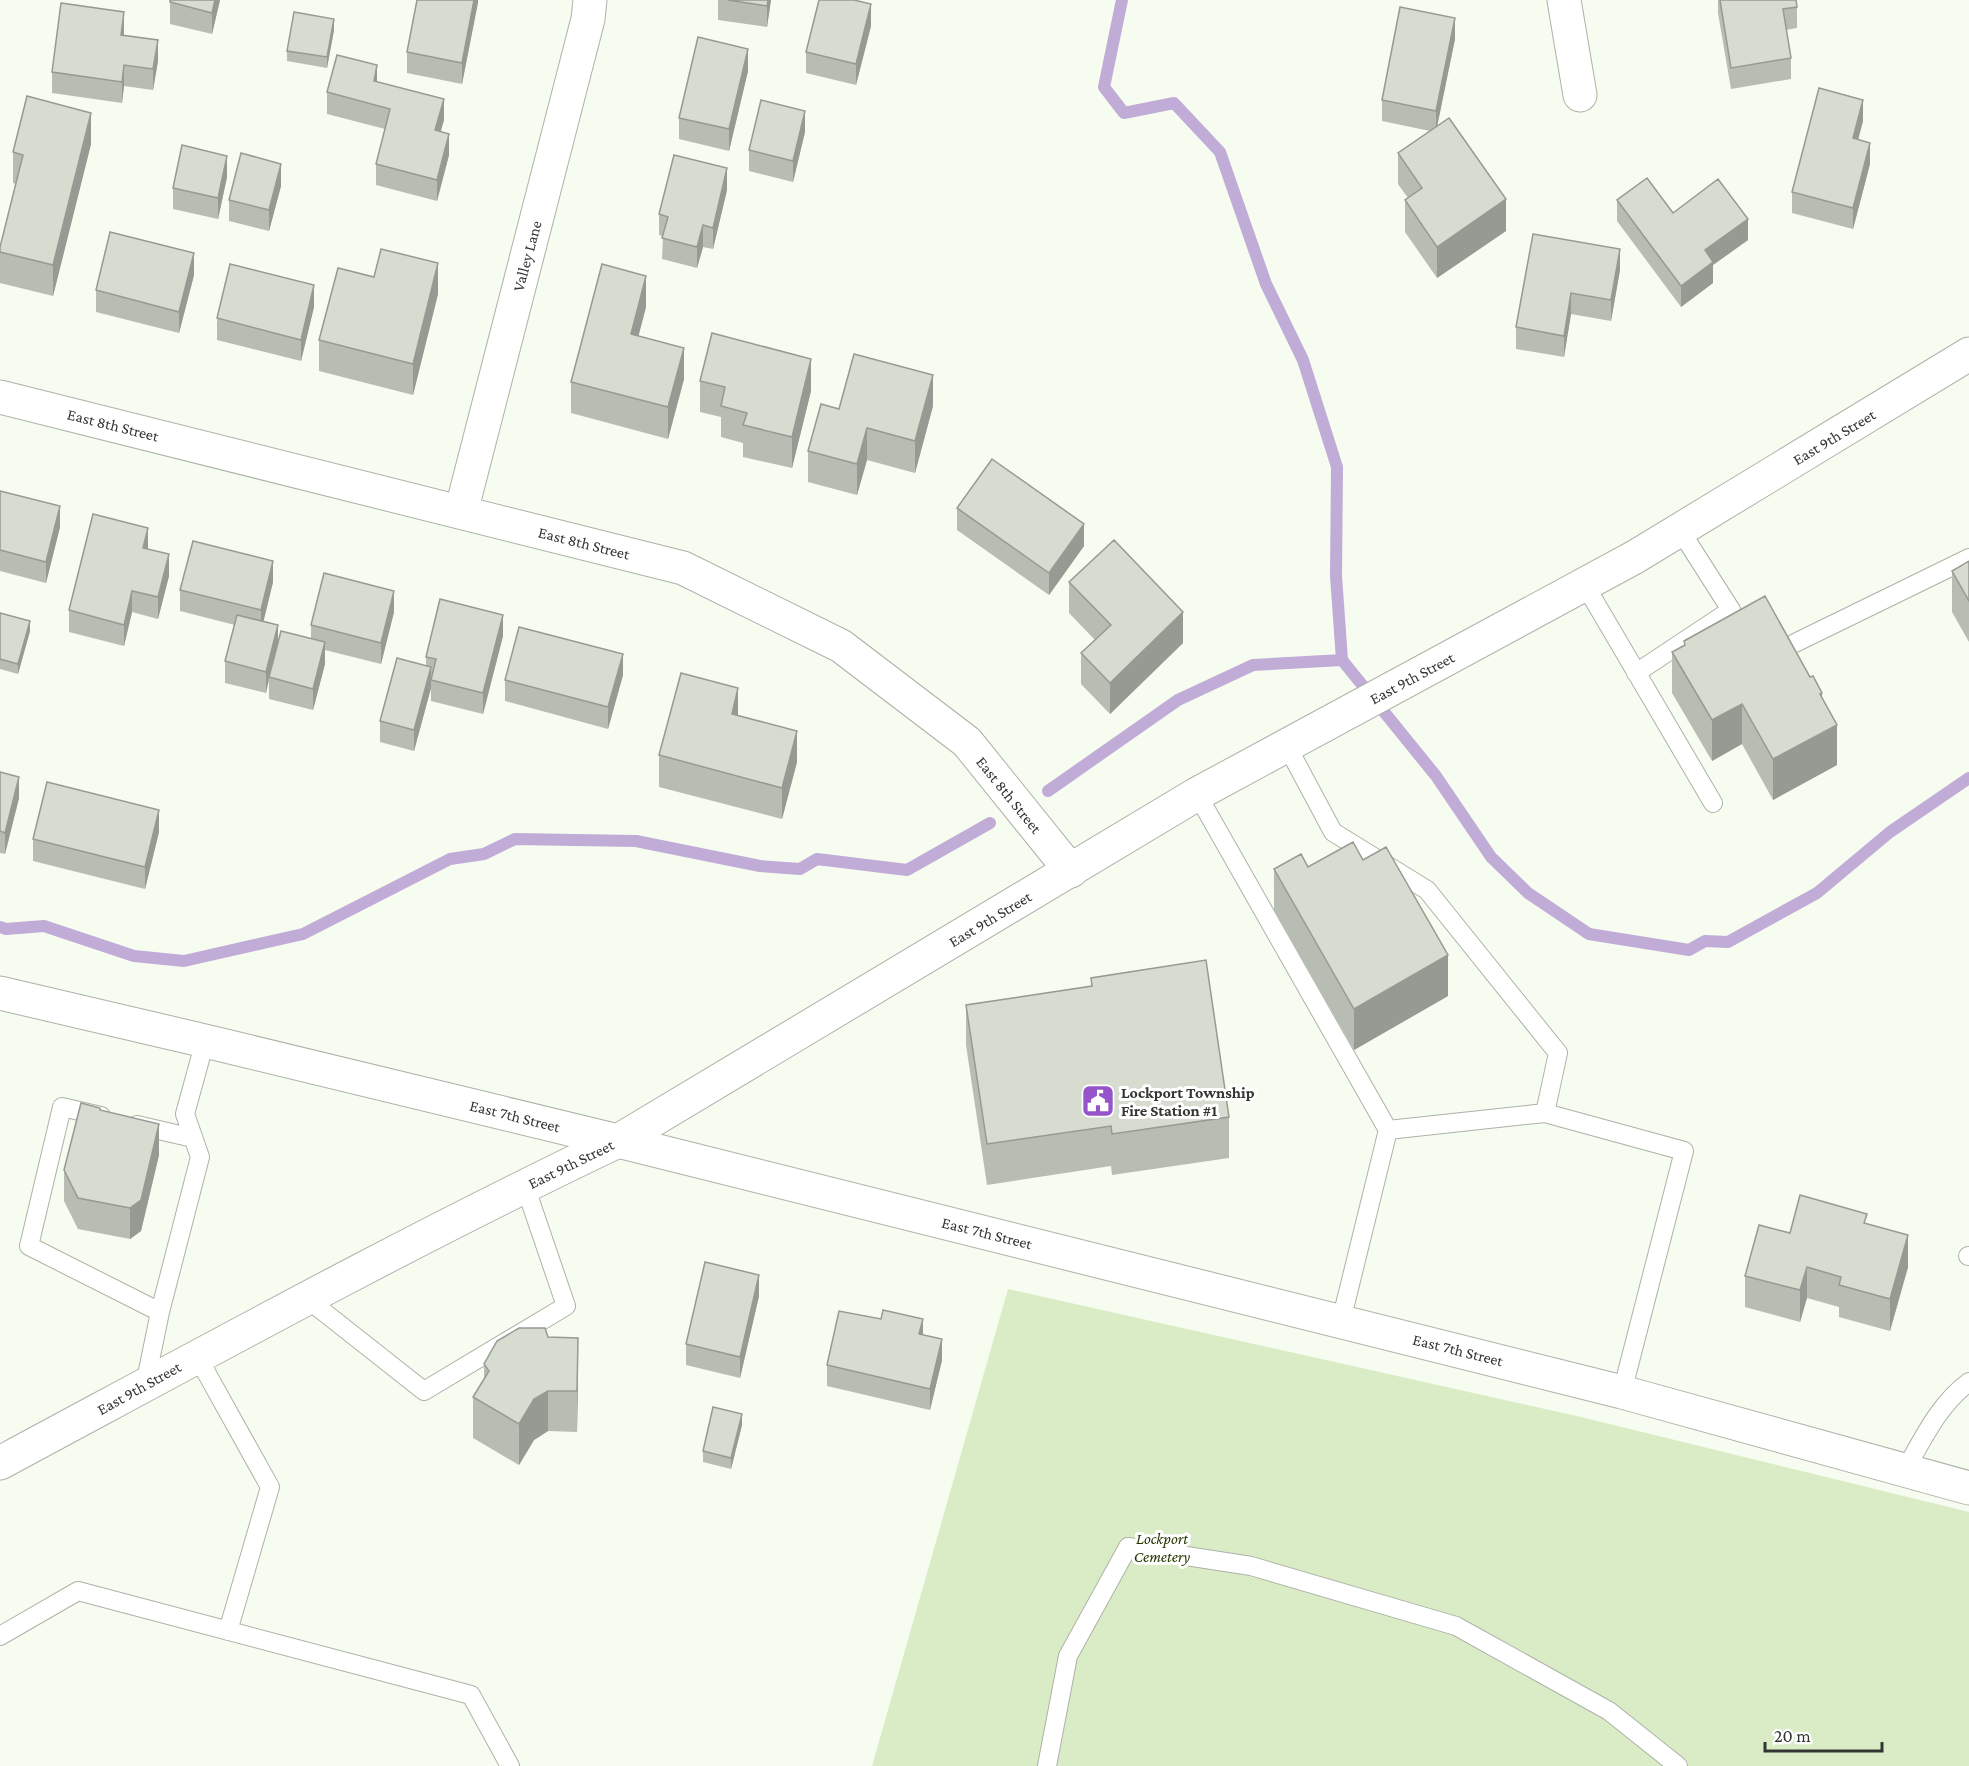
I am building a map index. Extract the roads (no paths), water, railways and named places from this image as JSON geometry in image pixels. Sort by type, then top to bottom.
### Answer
[{"type":"street","name":"Valley Lane","points":[[461,512],[588,19],[590,0]]},
{"type":"street","points":[[1564,0],[1580,95]]},
{"type":"street","name":"East 9th Street","points":[[0,1463],[306,1298],[618,1141],[1197,794],[1586,585],[1969,354]]},
{"type":"street","name":"East 8th Street","points":[[0,397],[683,568],[841,646],[967,742],[1071,871]]},
{"type":"street","name":"East 7th Street","points":[[0,993],[618,1141],[1341,1321],[1622,1392],[1969,1488]]},
{"type":"lane","points":[[1636,673],[1731,609],[1680,530]]},
{"type":"lane","points":[[1795,643],[1969,558]]},
{"type":"lane","points":[[1586,585],[1713,803]]},
{"type":"lane","points":[[1287,746],[1333,832],[1426,890],[1558,1053],[1545,1113]]},
{"type":"lane","points":[[1197,794],[1388,1130],[1341,1321]]},
{"type":"lane","points":[[145,1385],[160,1312],[200,1157],[185,1114],[206,1041]]},
{"type":"lane","points":[[160,1312],[29,1246],[62,1107],[193,1138]]},
{"type":"lane","points":[[1388,1130],[1545,1113],[1684,1151],[1622,1392]]},
{"type":"lane","points":[[306,1298],[424,1391],[566,1306],[525,1186]]},
{"type":"lane","points":[[197,1356],[270,1487],[228,1631]]},
{"type":"lane","points":[[1905,1470],[1929,1427],[1956,1392],[1969,1382]]},
{"type":"lane","points":[[1047,1766],[1068,1656],[1128,1547],[1251,1566],[1456,1626],[1609,1711],[1678,1766]]},
{"type":"lane","points":[[0,1636],[78,1592],[471,1695],[510,1766]]},
{"type":"waterway","points":[[1122,0],[1104,87],[1124,113],[1174,103],[1220,152],[1266,284],[1303,360],[1337,467],[1336,576],[1342,660],[1436,776],[1491,857],[1528,893],[1589,934],[1689,950],[1705,941],[1728,942],[1817,893],[1890,832],[1969,778]]},
{"type":"waterway","points":[[1048,791],[1178,700],[1253,665],[1342,660]]},
{"type":"waterway","points":[[0,927],[6,929],[44,926],[134,956],[184,961],[303,934],[450,859],[484,854],[515,839],[636,841],[760,866],[800,869],[817,859],[907,870],[990,823]]},
{"type":"place","name":"Lockport Township Fire Station #1","points":[[1098,1101]]},
{"type":"park label","name":"Lockport Cemetery","points":[[1162,1547]]}]
